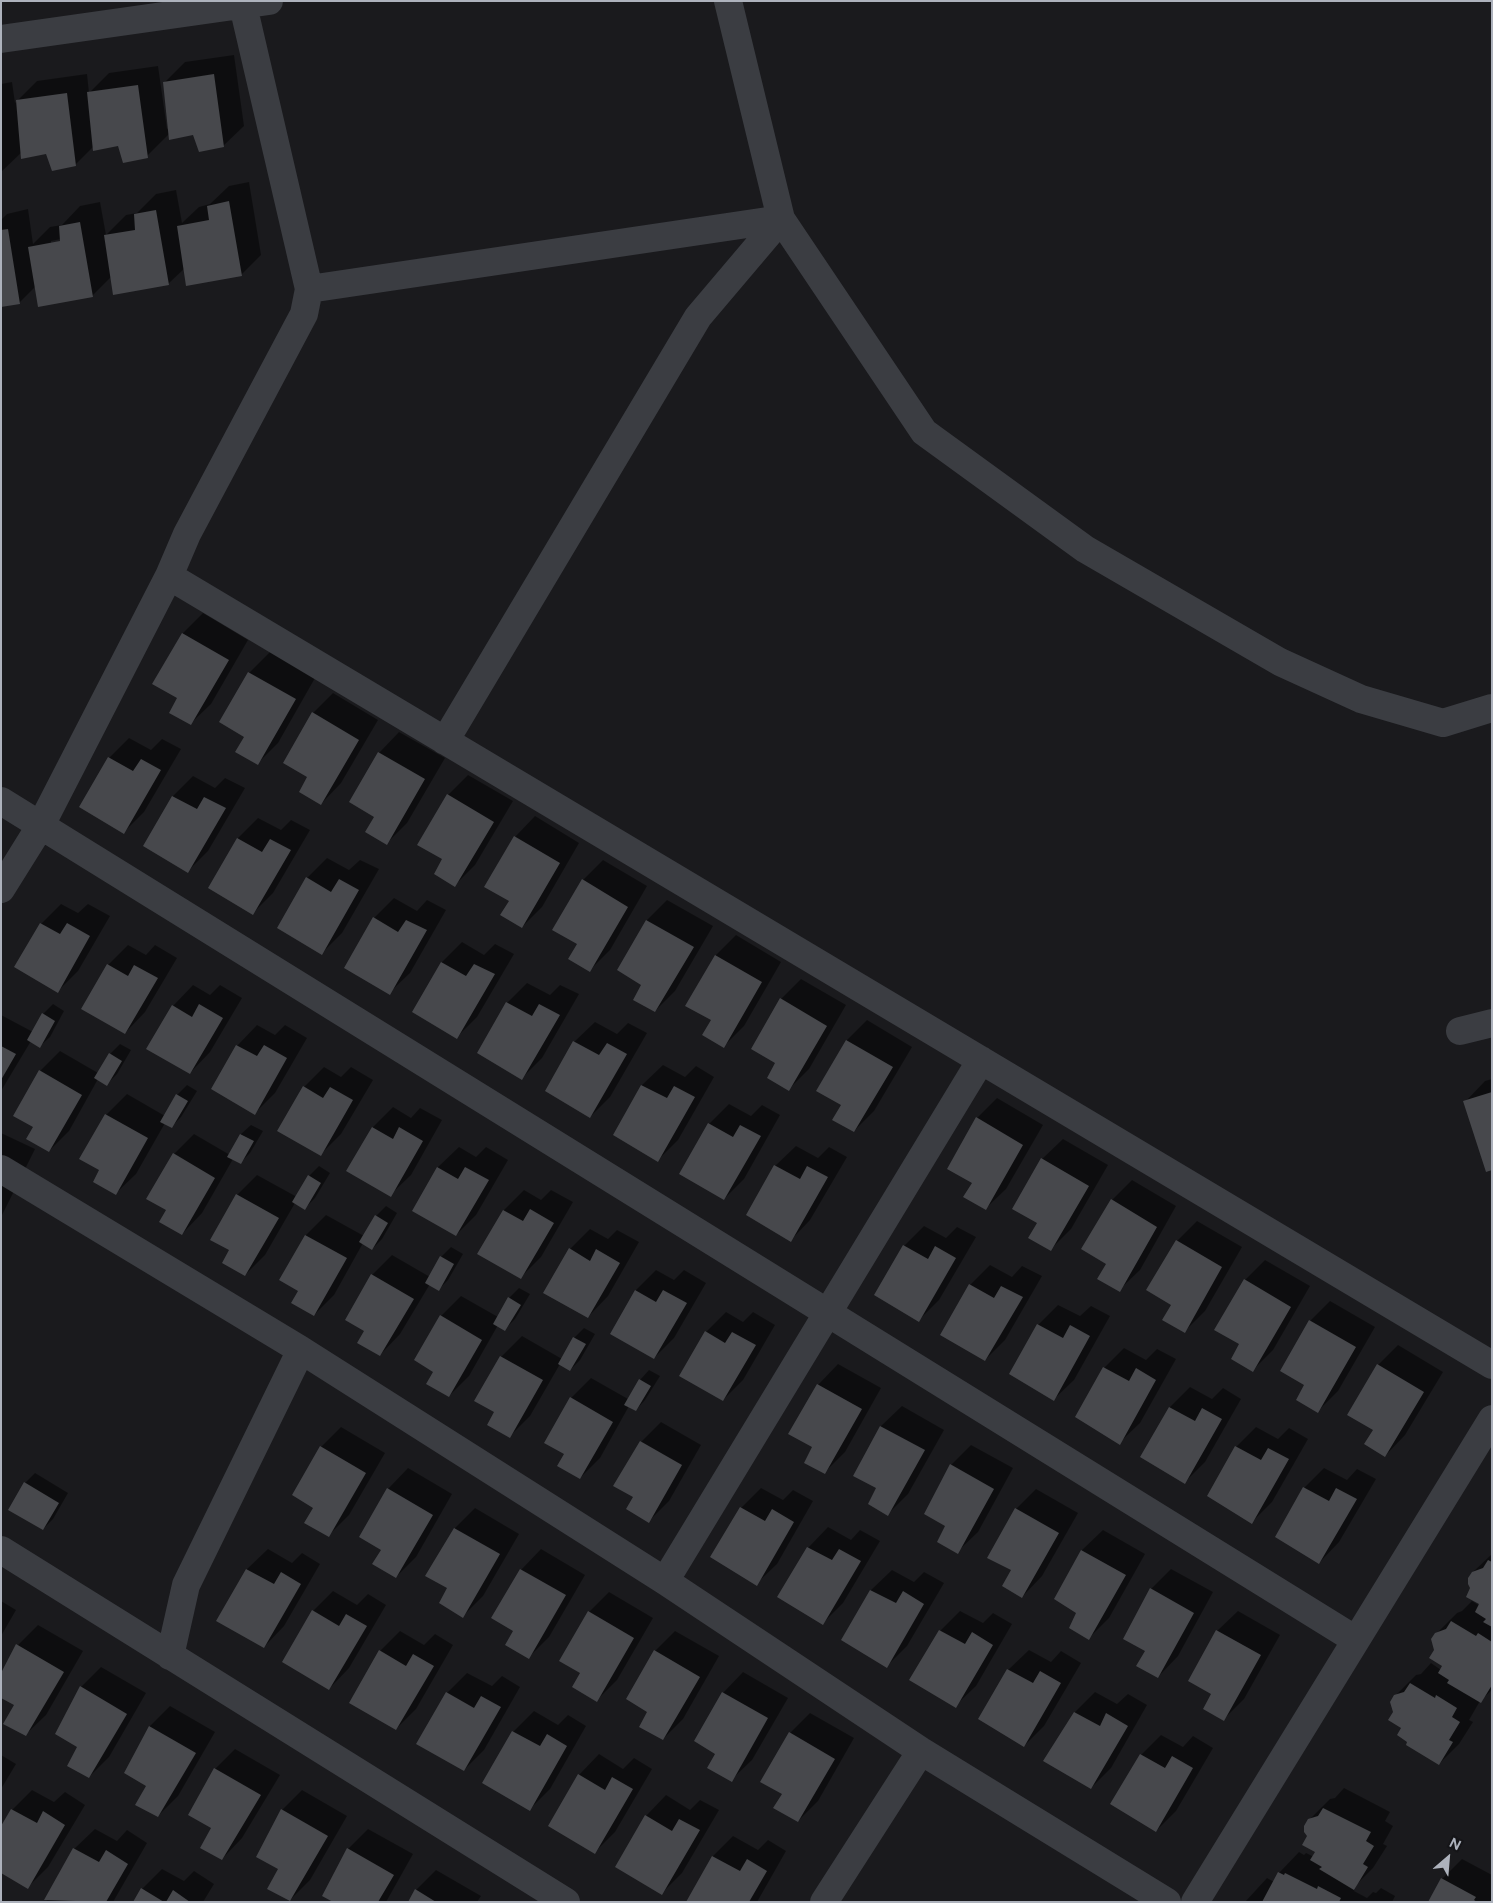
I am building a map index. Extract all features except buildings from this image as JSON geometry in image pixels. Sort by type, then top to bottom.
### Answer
[{"type":"street","points":[[1,39],[269,1]]},
{"type":"street","points":[[728,1],[781,219],[924,432],[1085,549],[1280,662],[1360,699],[1443,724],[1492,708]]},
{"type":"street","points":[[1,889],[41,825],[169,576],[187,534],[304,314],[309,289],[242,4]]},
{"type":"street","points":[[309,289],[781,219]]},
{"type":"street","points":[[445,741],[698,317],[781,219]]},
{"type":"street","points":[[169,576],[1492,1365]]},
{"type":"street","points":[[1,801],[1356,1640]]},
{"type":"street","points":[[1460,1032],[1492,1022]]},
{"type":"street","points":[[665,1581],[981,1060]]},
{"type":"street","points":[[1,1169],[301,1350],[665,1581],[921,1751],[1167,1902]]},
{"type":"street","points":[[170,1656],[186,1585],[301,1350]]},
{"type":"street","points":[[1195,1902],[1492,1419]]},
{"type":"street","points":[[1,1550],[566,1902]]},
{"type":"street","points":[[824,1902],[921,1751]]}]
